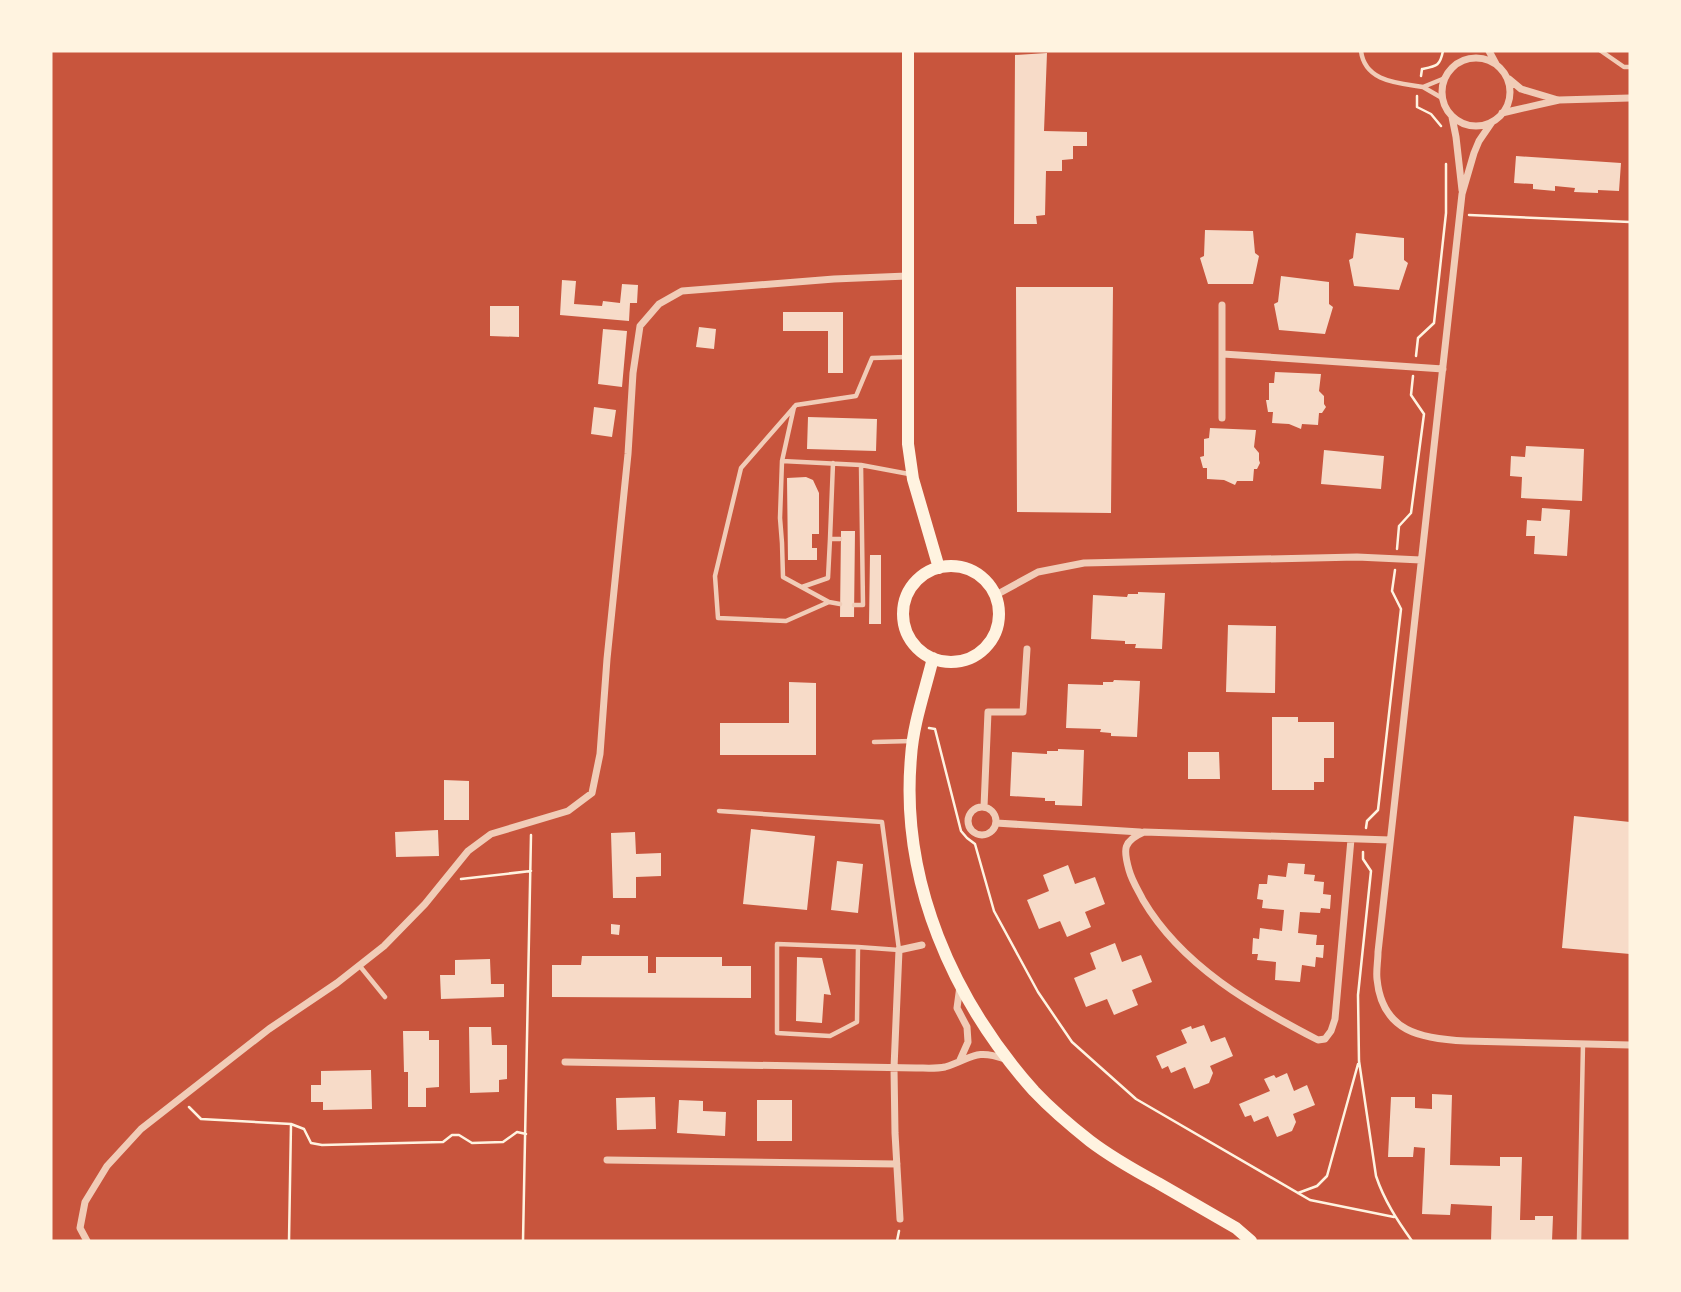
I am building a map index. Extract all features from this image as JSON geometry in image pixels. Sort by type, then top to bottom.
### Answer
[{"type":"main road","points":[[908,51],[908,444],[919,501],[939,568]]},
{"type":"main road","points":[[950,566],[962,567],[982,577],[996,595],[998,627],[991,641],[979,653],[965,660],[949,662],[933,659],[915,646],[909,637],[905,627],[904,606],[912,586],[929,572],[950,566]]},
{"type":"main road","points":[[933,659],[913,741],[909,787],[911,827],[922,888],[934,928],[960,986],[987,1031],[1036,1093],[1092,1142],[1119,1161],[1236,1228],[1251,1241]]},
{"type":"street","points":[[1462,51],[1445,78],[1442,98],[1447,111],[1452,117],[1469,125],[1492,122]]},
{"type":"street","points":[[1489,51],[1512,84],[1559,100]]},
{"type":"street","points":[[1453,67],[1473,58],[1487,60],[1499,67]]},
{"type":"street","points":[[1462,194],[1479,141],[1506,107],[1509,95],[1505,75]]},
{"type":"street","points":[[1502,113],[1559,100],[1630,98]]},
{"type":"street","points":[[1452,117],[1462,194],[1377,979],[1382,1001],[1389,1014],[1408,1032],[1443,1040],[1630,1045]]},
{"type":"street","points":[[87,1241],[79,1228],[85,1202],[107,1166],[141,1129],[269,1029],[337,983],[384,946],[425,904],[468,851],[491,834],[568,811],[592,793],[600,754],[633,373],[640,326],[659,304],[682,291],[907,276]]},
{"type":"street","points":[[1222,305],[1222,418]]},
{"type":"street","points":[[1223,354],[1443,369]]},
{"type":"street","points":[[996,595],[1038,572],[1084,562],[1357,557],[1421,560]]},
{"type":"street","points":[[984,807],[988,712],[1023,712],[1027,649]]},
{"type":"street","points":[[984,807],[993,813],[996,823],[993,829],[985,834],[976,833],[968,823],[970,814],[977,808],[984,807]]},
{"type":"street","points":[[996,823],[1144,832],[1390,840]]},
{"type":"street","points":[[1144,832],[1131,838],[1126,845],[1126,861],[1131,879],[1153,916],[1181,949],[1215,979],[1253,1004],[1318,1040],[1325,1039],[1335,1018],[1351,839]]},
{"type":"street","points":[[900,1219],[894,1068],[900,950],[922,945]]},
{"type":"street","points":[[960,986],[957,1008],[967,1027],[968,1042],[960,1060]]},
{"type":"street","points":[[565,1062],[941,1068],[974,1055],[990,1054],[1009,1060]]},
{"type":"street","points":[[607,1160],[897,1164]]},
{"type":"lane","points":[[1361,51],[1366,67],[1372,74],[1421,87],[1442,98]]},
{"type":"lane","points":[[1601,51],[1624,67],[1630,67]]},
{"type":"lane","points":[[1421,87],[1445,78]]},
{"type":"lane","points":[[829,602],[786,621],[718,618],[715,576],[741,468],[796,405],[856,396],[872,358],[908,357]]},
{"type":"lane","points":[[794,407],[782,461],[780,518],[783,577],[829,602],[840,604]]},
{"type":"lane","points":[[782,461],[860,465],[913,475]]},
{"type":"lane","points":[[801,587],[828,578],[833,463]]},
{"type":"lane","points":[[854,605],[863,606],[860,465]]},
{"type":"lane","points":[[855,540],[862,538]]},
{"type":"lane","points":[[830,540],[841,539]]},
{"type":"lane","points":[[874,742],[913,741]]},
{"type":"lane","points":[[719,811],[882,822],[900,950],[858,947],[777,944],[776,1033],[830,1036],[857,1022],[858,947]]},
{"type":"lane","points":[[359,965],[385,997]]},
{"type":"lane","points":[[1579,1241],[1583,1044]]},
{"type":"path","points":[[1421,87],[1422,69],[1436,67],[1441,61],[1443,51]]},
{"type":"path","points":[[1460,215],[1630,222]]},
{"type":"path","points":[[916,724],[935,729],[961,831],[975,844],[994,911],[1038,992],[1072,1042],[1136,1099],[1310,1200],[1395,1217]]},
{"type":"path","points":[[523,1241],[532,821]]},
{"type":"path","points":[[443,881],[531,871]]},
{"type":"path","points":[[1298,1193],[1317,1185],[1327,1176],[1359,1061]]},
{"type":"path","points":[[179,1098],[201,1118],[291,1124],[304,1129],[311,1143],[322,1145],[443,1142],[452,1135],[460,1135],[472,1143],[503,1142],[517,1132],[526,1134]]},
{"type":"path","points":[[289,1241],[291,1124]]},
{"type":"building","points":[[1047,53],[1044,131],[1087,132],[1087,146],[1073,146],[1073,159],[1062,160],[1062,171],[1046,171],[1045,215],[1036,216],[1037,224],[1014,224],[1015,55]]},
{"type":"building","points":[[1516,156],[1621,163],[1619,191],[1574,192],[1575,188],[1555,186],[1555,191],[1533,189],[1533,184],[1514,183]]},
{"type":"building","points":[[1205,230],[1253,231],[1255,253],[1259,256],[1253,284],[1208,284],[1200,258],[1204,256]]},
{"type":"building","points":[[1356,233],[1404,238],[1404,260],[1408,263],[1399,290],[1354,286],[1349,260],[1353,258]]},
{"type":"building","points":[[1281,276],[1329,282],[1329,304],[1333,307],[1325,334],[1279,330],[1274,304],[1278,302]]},
{"type":"building","points":[[562,280],[576,281],[574,304],[602,306],[603,301],[620,303],[622,284],[638,285],[637,303],[630,303],[629,321],[560,315]]},
{"type":"building","points":[[1016,287],[1113,287],[1111,513],[1017,512]]},
{"type":"building","points":[[490,306],[519,306],[519,337],[490,336]]},
{"type":"building","points":[[783,312],[843,312],[843,373],[828,373],[828,331],[783,331]]},
{"type":"building","points":[[699,327],[716,329],[714,349],[696,347]]},
{"type":"building","points":[[603,329],[627,331],[622,387],[598,384]]},
{"type":"building","points":[[1275,372],[1321,374],[1319,391],[1324,396],[1326,407],[1319,413],[1318,425],[1302,424],[1301,429],[1289,424],[1272,423],[1273,412],[1268,412],[1266,400],[1269,400],[1269,383],[1274,383]]},
{"type":"building","points":[[594,407],[616,410],[612,437],[591,434]]},
{"type":"building","points":[[808,417],[877,419],[876,451],[807,449]]},
{"type":"building","points":[[1210,428],[1256,430],[1254,447],[1259,453],[1260,463],[1257,469],[1254,469],[1253,481],[1237,481],[1235,485],[1224,480],[1207,479],[1207,468],[1203,468],[1200,457],[1204,456],[1204,439],[1209,438]]},
{"type":"building","points":[[1526,446],[1584,449],[1582,501],[1521,498],[1522,477],[1510,476],[1511,456],[1525,457]]},
{"type":"building","points":[[1324,450],[1384,456],[1381,489],[1321,484]]},
{"type":"building","points":[[806,477],[813,480],[819,493],[819,534],[812,534],[812,548],[817,548],[817,560],[788,560],[787,478]]},
{"type":"building","points":[[1542,508],[1570,510],[1567,556],[1534,554],[1535,536],[1526,536],[1527,520],[1541,521]]},
{"type":"building","points":[[841,531],[855,531],[854,617],[840,617]]},
{"type":"building","points":[[870,555],[881,555],[881,624],[869,624]]},
{"type":"building","points":[[1165,593],[1162,649],[1135,648],[1136,644],[1125,644],[1125,641],[1091,639],[1093,595],[1127,597],[1128,594]]},
{"type":"building","points":[[1228,625],[1276,626],[1275,693],[1226,692]]},
{"type":"building","points":[[1140,681],[1137,737],[1111,736],[1111,733],[1100,732],[1101,729],[1066,728],[1068,684],[1103,685],[1103,682]]},
{"type":"building","points":[[789,682],[816,683],[816,755],[720,755],[720,723],[789,723]]},
{"type":"building","points":[[1272,717],[1298,717],[1298,722],[1334,722],[1334,758],[1324,758],[1324,782],[1314,782],[1314,790],[1272,790]]},
{"type":"building","points":[[1084,750],[1082,806],[1055,805],[1055,801],[1045,801],[1045,798],[1010,796],[1012,752],[1047,754],[1047,751]]},
{"type":"building","points":[[1188,752],[1219,752],[1220,779],[1188,779]]},
{"type":"building","points":[[444,780],[469,781],[469,820],[444,820]]},
{"type":"building","points":[[1574,816],[1630,822],[1630,954],[1562,948]]},
{"type":"building","points":[[751,829],[815,836],[807,910],[743,904]]},
{"type":"building","points":[[438,830],[439,856],[396,857],[395,832]]},
{"type":"building","points":[[635,832],[636,854],[661,853],[661,876],[636,877],[636,898],[613,898],[611,833]]},
{"type":"building","points":[[837,861],[863,864],[858,913],[831,910]]},
{"type":"building","points":[[1288,863],[1305,864],[1304,874],[1315,875],[1314,881],[1324,882],[1323,894],[1331,895],[1330,909],[1321,908],[1320,913],[1300,912],[1298,933],[1317,935],[1316,945],[1324,945],[1323,958],[1316,957],[1315,967],[1302,965],[1300,982],[1275,980],[1276,962],[1257,960],[1258,954],[1252,954],[1253,938],[1259,939],[1260,928],[1282,931],[1284,910],[1262,908],[1263,900],[1257,899],[1259,884],[1267,884],[1268,875],[1286,877]]},
{"type":"building","points":[[1068,865],[1075,884],[1095,877],[1105,904],[1085,912],[1091,927],[1067,937],[1060,921],[1039,929],[1027,900],[1049,891],[1043,875]]},
{"type":"building","points":[[611,924],[620,925],[619,935],[611,934]]},
{"type":"building","points":[[1115,943],[1122,962],[1141,955],[1152,982],[1132,990],[1138,1005],[1114,1015],[1107,999],[1086,1007],[1074,978],[1096,969],[1090,953]]},
{"type":"building","points":[[582,956],[648,956],[648,973],[656,973],[656,957],[722,957],[722,966],[751,966],[751,998],[552,997],[552,965],[581,965]]},
{"type":"building","points":[[797,957],[822,958],[831,995],[824,994],[822,1023],[796,1021]]},
{"type":"building","points":[[490,959],[491,984],[504,984],[504,997],[441,999],[440,975],[455,975],[455,960]]},
{"type":"building","points":[[1204,1025],[1211,1042],[1225,1037],[1233,1056],[1210,1066],[1213,1073],[1209,1083],[1194,1089],[1185,1067],[1171,1073],[1168,1066],[1162,1069],[1156,1056],[1187,1043],[1181,1030]]},
{"type":"building","points":[[469,1027],[491,1027],[492,1045],[507,1045],[507,1079],[499,1080],[499,1092],[470,1093]]},
{"type":"building","points":[[403,1031],[429,1031],[429,1040],[439,1040],[439,1087],[426,1088],[426,1107],[408,1107],[408,1072],[404,1072]]},
{"type":"building","points":[[371,1070],[372,1109],[323,1110],[323,1102],[311,1102],[311,1085],[321,1085],[321,1071]]},
{"type":"building","points":[[1287,1073],[1294,1091],[1307,1085],[1315,1105],[1293,1114],[1296,1122],[1292,1131],[1277,1137],[1268,1116],[1254,1122],[1251,1115],[1245,1117],[1239,1104],[1270,1091],[1264,1079]]},
{"type":"building","points":[[1432,1094],[1452,1095],[1450,1165],[1500,1166],[1500,1157],[1522,1157],[1520,1220],[1535,1220],[1535,1216],[1553,1216],[1552,1241],[1491,1241],[1492,1206],[1451,1204],[1450,1215],[1422,1214],[1425,1148],[1414,1147],[1413,1157],[1388,1157],[1391,1097],[1415,1097],[1415,1108],[1432,1109]]},
{"type":"building","points":[[655,1097],[656,1129],[617,1130],[616,1098]]},
{"type":"building","points":[[679,1100],[703,1101],[703,1111],[726,1112],[725,1136],[677,1133]]},
{"type":"building","points":[[757,1100],[792,1100],[792,1141],[757,1141]]}]
